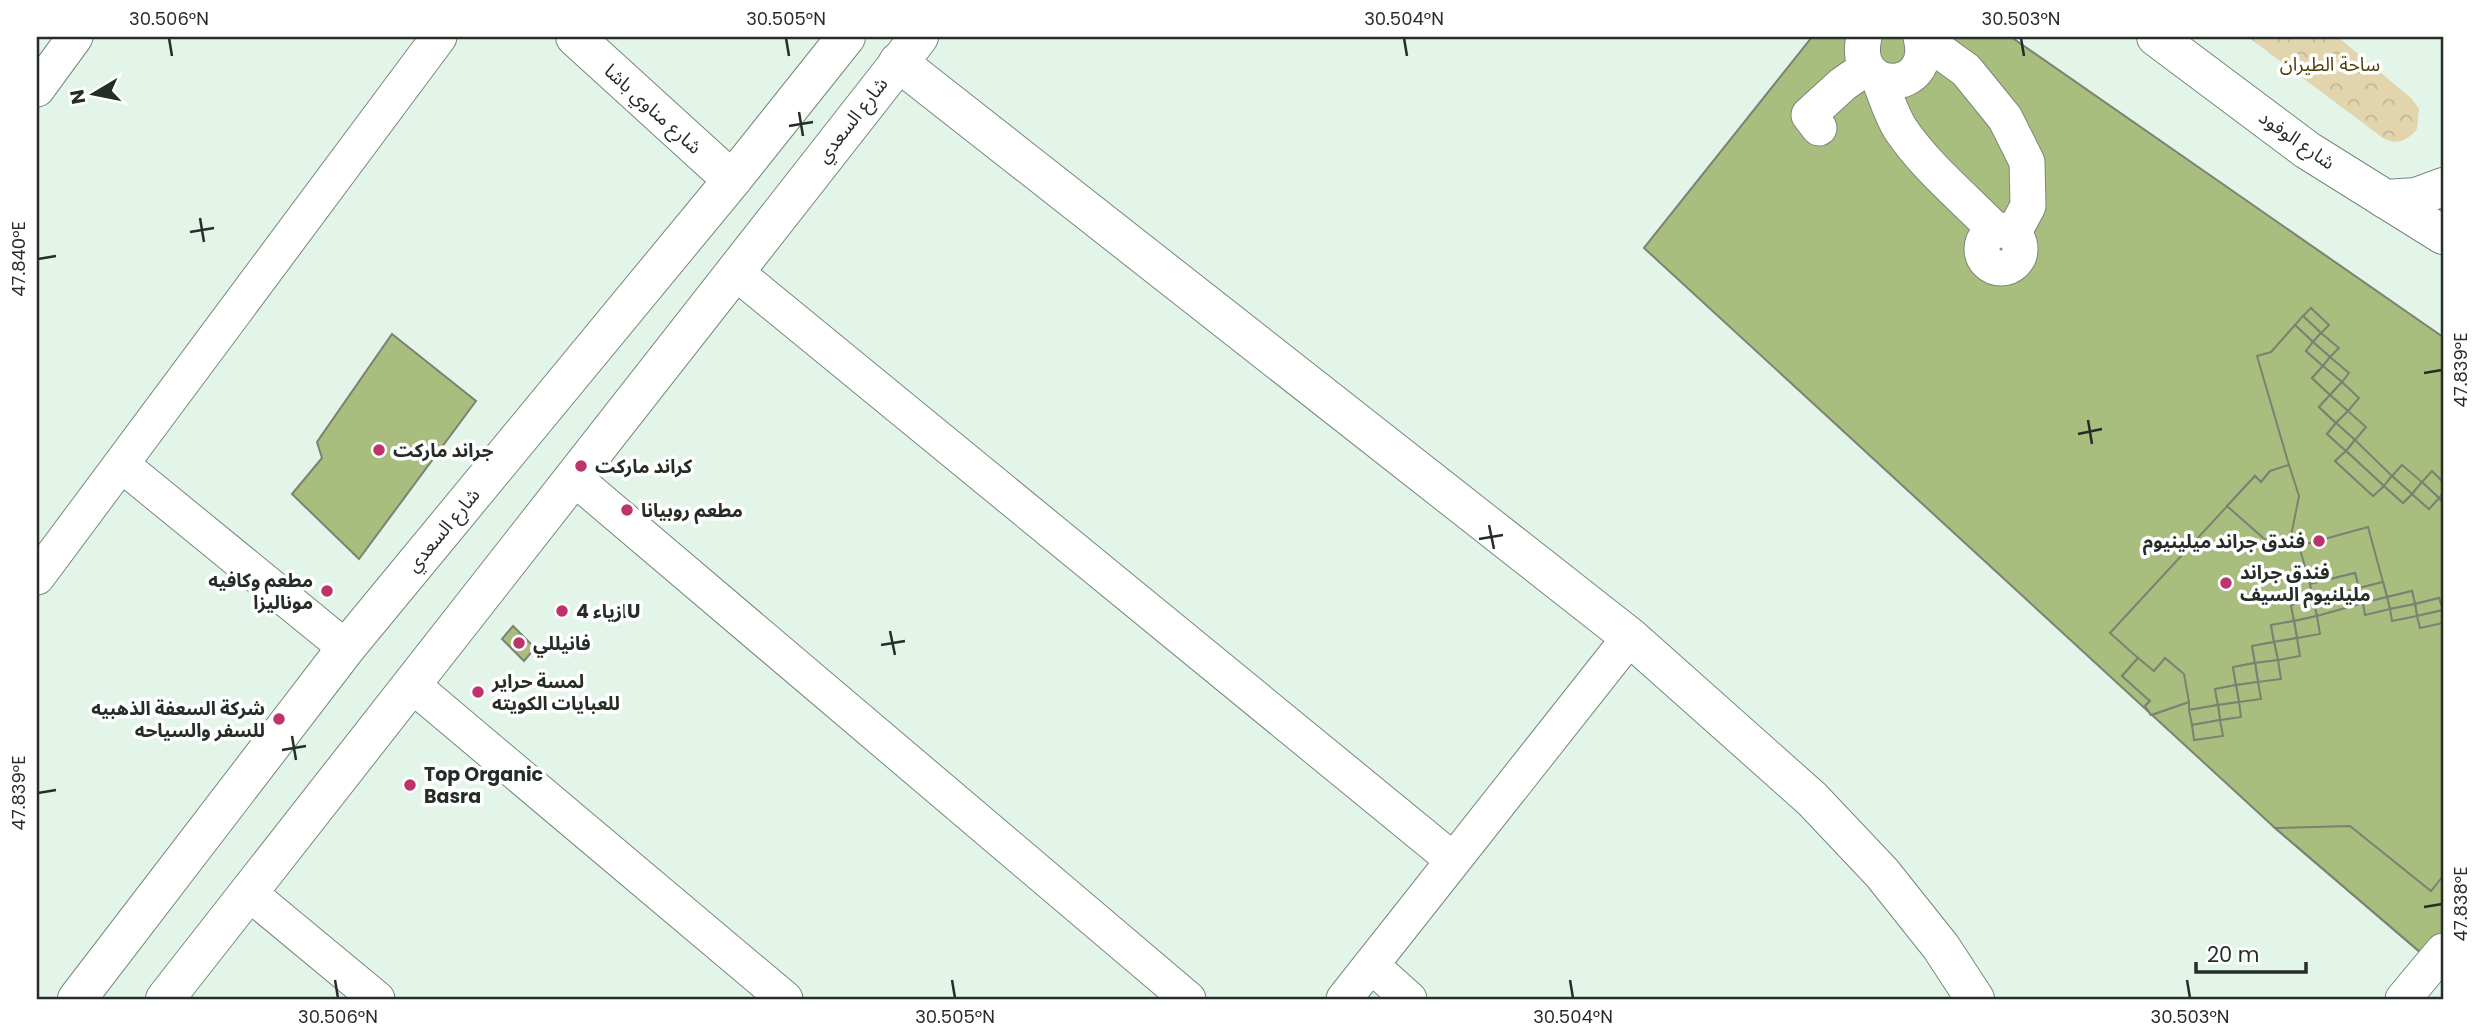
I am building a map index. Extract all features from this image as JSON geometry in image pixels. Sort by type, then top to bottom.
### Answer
[{"type":"main road","name":"شارع مناوي باشا","points":[[575,37],[732,180]]},
{"type":"main road","name":"شارع السعدي","points":[[77,999],[346,648],[732,180],[846,37]]},
{"type":"main road","name":"شارع الوفود","points":[[2156,37],[2307,150],[2443,235]]},
{"type":"main road","name":"شارع السعدي","points":[[165,999],[908,49]]},
{"type":"main road","points":[[908,49],[1629,637],[1812,799],[1882,873],[1941,947],[1975,999]]},
{"type":"main road","points":[[2385,199],[2416,197],[2443,187]]},
{"type":"street","points":[[37,577],[439,37]]},
{"type":"street","points":[[37,89],[70,39]]},
{"type":"street","points":[[1922,43],[1941,52],[1966,70],[2005,118],[2027,162],[2028,206],[2004,232],[1943,181],[1914,148],[1895,120],[1870,61],[1895,82],[1910,77],[1921,65],[1922,43]]},
{"type":"street","points":[[1819,128],[1809,116],[1870,61]]},
{"type":"street","points":[[734,271],[1453,860]]},
{"type":"street","points":[[122,465],[346,648]]},
{"type":"street","points":[[573,477],[1188,999]]},
{"type":"street","points":[[1344,999],[1629,637]]},
{"type":"street","points":[[411,684],[785,999]]},
{"type":"street","points":[[249,893],[377,999]]},
{"type":"street","points":[[2403,999],[2443,951]]},
{"type":"street","points":[[1371,965],[1409,999]]},
{"type":"green space","name":"ساحة الطيران","points":[[2248,37],[2338,37],[2412,99],[2419,109],[2417,129],[2402,141],[2393,142],[2383,138]]},
{"type":"building","name":"فندق جراند مليلنيوم السيف","points":[[1812,37],[2011,37],[2443,337],[2443,953],[2434,964],[2275,828],[1644,248]]},
{"type":"building","points":[[2311,308],[2329,325],[2321,333],[2303,316]]},
{"type":"building","points":[[2303,316],[2321,333],[2313,342],[2295,325]]},
{"type":"building","name":"فندق جراند ميلينيوم","points":[[2295,325],[2313,342],[2306,351],[2323,366],[2312,378],[2330,395],[2319,407],[2336,423],[2327,434],[2346,451],[2335,461],[2373,496],[2384,486],[2403,503],[2412,494],[2429,509],[2439,498],[2443,503],[2443,610],[2439,598],[2415,604],[2412,591],[2387,597],[2383,582],[2359,588],[2355,573],[2310,584],[2313,600],[2291,605],[2294,621],[2271,625],[2274,642],[2252,646],[2255,663],[2233,667],[2236,685],[2215,689],[2218,705],[2189,710],[2189,702],[2151,715],[2145,706],[2150,701],[2122,676],[2138,658],[2110,633],[2255,476],[2261,482],[2270,471],[2289,465],[2257,356],[2271,352]]},
{"type":"building","points":[[2321,333],[2339,348],[2330,357],[2313,342]]},
{"type":"building","name":"جراند ماركت","points":[[392,334],[476,401],[359,559],[292,494],[322,458],[317,442]]},
{"type":"building","points":[[2313,342],[2330,357],[2323,366],[2306,351]]},
{"type":"building","points":[[2330,357],[2349,373],[2342,382],[2323,366]]},
{"type":"building","points":[[2323,366],[2342,382],[2330,395],[2312,378]]},
{"type":"building","points":[[2342,382],[2359,398],[2348,411],[2330,395]]},
{"type":"building","points":[[2330,395],[2348,411],[2336,423],[2319,407]]},
{"type":"building","points":[[2348,411],[2366,427],[2355,440],[2336,423]]},
{"type":"building","points":[[2336,423],[2355,440],[2346,451],[2327,434]]},
{"type":"building","points":[[2355,440],[2392,476],[2384,486],[2346,451]]},
{"type":"building","points":[[2346,451],[2384,486],[2373,496],[2335,461]]},
{"type":"building","points":[[2289,465],[2299,496],[2291,536],[2278,551],[2227,506],[2255,476],[2261,482],[2270,471]]},
{"type":"building","points":[[2402,465],[2422,482],[2412,494],[2392,476]]},
{"type":"building","points":[[2432,471],[2443,482],[2443,493],[2439,498],[2422,482]]},
{"type":"building","points":[[2392,476],[2412,494],[2403,503],[2384,486]]},
{"type":"building","points":[[2422,482],[2439,498],[2429,509],[2412,494]]},
{"type":"building","points":[[2368,527],[2383,582],[2359,588],[2355,573],[2310,584],[2299,546]]},
{"type":"building","points":[[2355,573],[2359,588],[2313,600],[2310,584]]},
{"type":"building","points":[[2383,582],[2387,597],[2363,603],[2359,588]]},
{"type":"building","points":[[2359,588],[2363,603],[2317,616],[2313,600]]},
{"type":"building","points":[[2412,591],[2415,604],[2390,609],[2387,597]]},
{"type":"building","points":[[2387,597],[2390,609],[2365,615],[2363,603]]},
{"type":"building","points":[[2439,598],[2443,610],[2417,616],[2415,604]]},
{"type":"building","points":[[2313,600],[2317,616],[2294,621],[2291,605]]},
{"type":"building","points":[[2415,604],[2417,616],[2392,621],[2390,609]]},
{"type":"building","points":[[2443,610],[2443,623],[2420,628],[2417,616]]},
{"type":"building","points":[[2317,616],[2320,634],[2297,638],[2294,621]]},
{"type":"building","points":[[2294,621],[2297,638],[2274,642],[2271,625]]},
{"type":"building","name":"فانيللي","points":[[513,626],[535,648],[524,661],[502,639]]},
{"type":"building","points":[[2297,638],[2300,656],[2278,660],[2274,642]]},
{"type":"building","points":[[2274,642],[2278,660],[2255,663],[2252,646]]},
{"type":"building","points":[[2138,658],[2154,671],[2165,658],[2184,674],[2189,702],[2151,715],[2145,706],[2150,701],[2122,676]]},
{"type":"building","points":[[2278,660],[2281,679],[2258,682],[2255,663]]},
{"type":"building","points":[[2255,663],[2258,682],[2236,685],[2233,667]]},
{"type":"building","points":[[2258,682],[2261,699],[2239,702],[2236,685]]},
{"type":"building","points":[[2236,685],[2239,702],[2218,705],[2215,689]]},
{"type":"building","points":[[2239,702],[2241,717],[2220,720],[2218,705]]},
{"type":"building","points":[[2218,705],[2220,720],[2192,725],[2189,710]]},
{"type":"building","points":[[2220,720],[2223,736],[2194,740],[2192,725]]},
{"type":"building","points":[[2350,826],[2431,891],[2443,876],[2443,953],[2434,964],[2275,828]]},
{"type":"place","name":"جراند ماركت","points":[[379,450]]},
{"type":"place","name":"كراند ماركت","points":[[581,466]]},
{"type":"place","name":"مطعم روبيانا","points":[[627,510]]},
{"type":"place","name":"فندق جراند ميلينيوم","points":[[2319,541]]},
{"type":"place","name":"فندق جراند مليلنيوم السيف","points":[[2226,583]]},
{"type":"place","name":"مطعم وكافيه موناليزا","points":[[327,591]]},
{"type":"place","name":"ازياء 4U","points":[[562,611]]},
{"type":"place","name":"فانيللي","points":[[519,643]]},
{"type":"place","name":"لمسة حراير للعبايات الكويته","points":[[478,692]]},
{"type":"place","name":"شركة السعفة الذهبيه للسفر والسياحه","points":[[279,719]]},
{"type":"place","name":"Top Organic Basra","points":[[410,785]]}]
